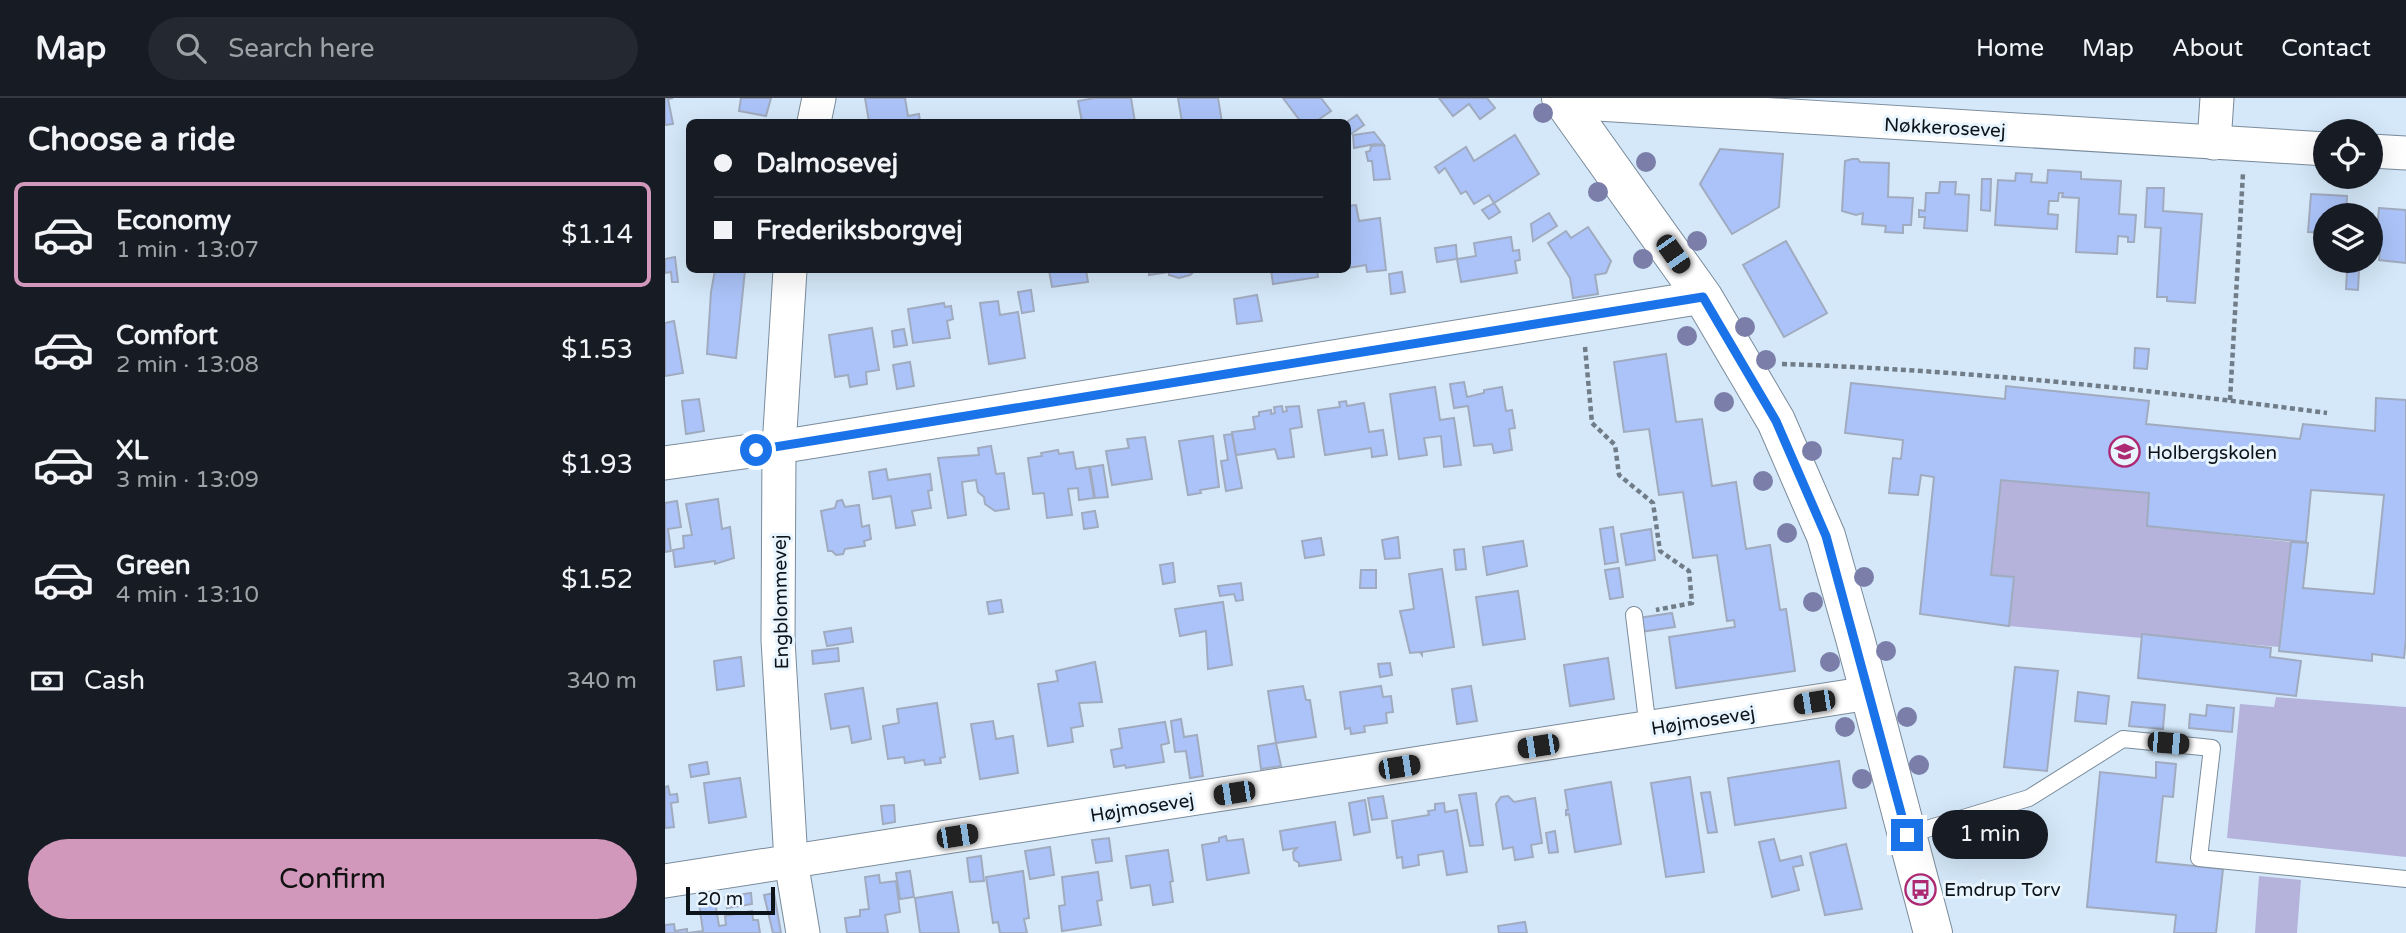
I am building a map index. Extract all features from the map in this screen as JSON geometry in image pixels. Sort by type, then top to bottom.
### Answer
[{"type":"street","points":[[815,119],[819,98]]},
{"type":"street","points":[[2217,98],[2229,143]]},
{"type":"street","points":[[1563,100],[1703,297],[1776,421],[1826,536],[1933,933]]},
{"type":"street","name":"Nøkkerosevej","points":[[1563,100],[1859,110],[2313,148]]},
{"type":"street","points":[[2383,152],[2406,153]]},
{"type":"street","name":"Engblommevej","points":[[790,273],[779,447],[778,640],[791,861],[803,933]]},
{"type":"street","points":[[665,463],[779,447],[1703,297]]},
{"type":"street","name":"Højmosevej","points":[[665,881],[1869,693]]},
{"type":"lane","points":[[1635,615],[1648,729]]},
{"type":"lane","points":[[1907,835],[2029,798],[2123,739],[2212,748],[2199,858],[2406,879]]},
{"type":"path","points":[[2229,143],[2230,400]]},
{"type":"path","points":[[1582,317],[1592,423],[1615,445],[1619,475],[1653,503],[1660,551],[1689,571],[1692,603],[1635,615]]},
{"type":"path","points":[[1742,363],[1898,368],[2230,400],[2327,413]]},
{"type":"shaded area","points":[[2001,480],[2149,493],[2147,526],[2291,542],[2279,647],[2009,626],[2014,578],[1991,575]]},
{"type":"shaded area","points":[[2276,697],[2406,707],[2406,857],[2227,838],[2240,704],[2274,707]]},
{"type":"shaded area","points":[[2259,876],[2301,880],[2297,933],[2255,933]]},
{"type":"building","points":[[665,98],[673,98],[668,99],[673,124],[665,125]]},
{"type":"building","points":[[741,98],[771,98],[766,116],[739,111]]},
{"type":"building","points":[[865,98],[905,98],[908,116],[919,114],[920,119],[868,119]]},
{"type":"building","points":[[1131,98],[1134,119],[1081,119],[1078,101]]},
{"type":"building","points":[[1178,98],[1218,98],[1222,119],[1182,119]]},
{"type":"building","points":[[1283,98],[1321,98],[1331,111],[1319,119],[1299,119]]},
{"type":"building","points":[[1439,98],[1487,98],[1495,108],[1480,119],[1469,104],[1453,116]]},
{"type":"building","points":[[1357,115],[1364,125],[1351,134],[1351,119]]},
{"type":"building","points":[[1374,132],[1384,145],[1354,148],[1353,135]]},
{"type":"building","points":[[1515,135],[1539,174],[1494,203],[1489,195],[1474,204],[1466,191],[1461,194],[1445,168],[1439,173],[1435,167],[1466,147],[1474,161]]},
{"type":"building","points":[[1384,145],[1390,179],[1374,180],[1372,161],[1368,161],[1366,152],[1370,151],[1371,146]]},
{"type":"building","points":[[1720,149],[1783,154],[1779,207],[1732,234],[1700,184]]},
{"type":"building","points":[[1858,159],[1860,162],[1889,163],[1888,197],[1913,198],[1911,225],[1903,225],[1903,233],[1885,232],[1886,226],[1862,224],[1863,213],[1856,215],[1842,211],[1845,161]]},
{"type":"building","points":[[2048,170],[2081,172],[2081,179],[2121,181],[2119,214],[2136,215],[2134,242],[2128,242],[2128,237],[2118,236],[2117,254],[2076,252],[2079,198],[2062,197],[2063,193],[2059,193],[2058,201],[2049,201],[2048,214],[2058,215],[2057,229],[1995,225],[1998,180],[2015,181],[2016,173],[2032,174],[2031,182],[2047,183]]},
{"type":"building","points":[[1982,179],[1991,179],[1990,211],[1981,210]]},
{"type":"building","points":[[1940,182],[1956,182],[1955,194],[1969,195],[1967,231],[1924,228],[1925,217],[1919,217],[1919,210],[1925,211],[1926,193],[1939,193]]},
{"type":"building","points":[[2147,188],[2164,188],[2163,211],[2202,214],[2195,303],[2167,301],[2167,297],[2157,297],[2161,228],[2145,227]]},
{"type":"building","points":[[2311,194],[2347,196],[2347,203],[2313,203],[2313,232],[2308,232]]},
{"type":"building","points":[[1494,203],[1500,212],[1489,219],[1482,210]]},
{"type":"building","points":[[1356,205],[1359,221],[1380,218],[1386,270],[1367,272],[1366,265],[1351,268],[1351,206]]},
{"type":"building","points":[[2383,208],[2406,210],[2406,263],[2383,260]]},
{"type":"building","points":[[1549,213],[1557,226],[1533,241],[1531,224]]},
{"type":"building","points":[[1588,227],[1611,261],[1606,273],[1595,275],[1598,294],[1573,298],[1570,278],[1548,243],[1566,231],[1571,238]]},
{"type":"building","points":[[1511,237],[1513,251],[1519,250],[1520,260],[1515,261],[1517,273],[1461,282],[1457,259],[1476,256],[1474,243]]},
{"type":"building","points":[[1786,241],[1827,313],[1784,337],[1743,265]]},
{"type":"building","points":[[1456,245],[1457,259],[1437,262],[1435,248]]},
{"type":"building","points":[[675,257],[678,282],[672,282],[671,272],[665,273],[665,259]]},
{"type":"building","points":[[1402,272],[1405,292],[1391,294],[1389,274]]},
{"type":"building","points":[[714,273],[745,273],[736,358],[707,354]]},
{"type":"building","points":[[1050,273],[1086,273],[1088,282],[1052,287]]},
{"type":"building","points":[[1169,273],[1192,273],[1179,278]]},
{"type":"building","points":[[1271,273],[1317,273],[1318,277],[1273,284]]},
{"type":"building","points":[[2347,273],[2359,273],[2358,290],[2346,289]]},
{"type":"building","points":[[1031,290],[1034,311],[1022,313],[1018,292]]},
{"type":"building","points":[[1257,295],[1262,321],[1237,324],[1234,299]]},
{"type":"building","points":[[998,301],[1000,315],[1018,312],[1025,358],[989,364],[980,303]]},
{"type":"building","points":[[944,303],[945,307],[951,306],[953,319],[947,321],[950,338],[913,343],[908,309]]},
{"type":"building","points":[[674,321],[683,373],[665,376],[665,323]]},
{"type":"building","points":[[872,328],[879,370],[866,372],[867,384],[850,387],[848,375],[835,377],[829,335]]},
{"type":"building","points":[[904,329],[907,345],[894,347],[892,331]]},
{"type":"building","points":[[2135,348],[2149,349],[2147,369],[2134,368]]},
{"type":"building","points":[[1666,354],[1676,422],[1702,419],[1712,486],[1736,482],[1746,549],[1770,545],[1780,610],[1786,609],[1795,671],[1676,688],[1669,637],[1735,627],[1734,620],[1727,621],[1717,555],[1693,558],[1683,492],[1659,495],[1649,429],[1624,432],[1614,362]]},
{"type":"building","points":[[910,362],[914,386],[897,389],[893,365]]},
{"type":"building","points":[[1464,382],[1467,397],[1502,387],[1506,411],[1512,410],[1515,428],[1509,429],[1512,450],[1494,453],[1492,444],[1474,446],[1468,406],[1454,408],[1450,384]]},
{"type":"building","points":[[1851,383],[2005,399],[2006,386],[2149,401],[2146,424],[2300,439],[2303,424],[2375,431],[2376,398],[2406,400],[2404,658],[2372,654],[2372,661],[2279,651],[2291,542],[2308,543],[2303,588],[2374,594],[2384,495],[2311,490],[2306,542],[2147,526],[2149,493],[2001,480],[1991,575],[2014,577],[2009,626],[1920,614],[1934,477],[1921,475],[1918,495],[1889,493],[1893,458],[1901,459],[1903,440],[1845,433]]},
{"type":"building","points":[[1435,387],[1440,420],[1454,418],[1461,465],[1444,467],[1441,436],[1424,438],[1427,455],[1399,459],[1390,394]]},
{"type":"building","points":[[699,399],[704,431],[686,434],[682,401]]},
{"type":"building","points":[[1346,401],[1347,406],[1364,403],[1369,432],[1383,430],[1387,455],[1372,457],[1371,448],[1325,455],[1318,410],[1340,407],[1339,402]]},
{"type":"building","points":[[1282,406],[1283,412],[1287,411],[1286,407],[1299,406],[1302,427],[1290,429],[1294,457],[1278,459],[1275,449],[1236,455],[1232,432],[1255,429],[1253,417],[1259,416],[1259,412],[1271,410],[1271,414],[1275,413],[1274,407]]},
{"type":"building","points":[[1232,434],[1242,488],[1226,491],[1221,461],[1228,460],[1224,435]]},
{"type":"building","points":[[1213,436],[1219,487],[1188,495],[1179,441]]},
{"type":"building","points":[[1145,437],[1152,479],[1112,485],[1106,451],[1129,448],[1127,439]]},
{"type":"building","points":[[991,446],[996,474],[1004,473],[1009,509],[995,511],[985,504],[984,497],[978,492],[976,480],[962,482],[966,515],[948,518],[938,458],[979,455],[978,448]]},
{"type":"building","points":[[1058,450],[1059,454],[1073,452],[1076,469],[1089,467],[1094,498],[1079,500],[1078,488],[1068,489],[1072,515],[1047,518],[1044,493],[1033,494],[1028,458]]},
{"type":"building","points":[[1103,465],[1108,497],[1095,498],[1090,467]]},
{"type":"building","points":[[886,469],[888,480],[930,474],[932,490],[928,491],[931,508],[912,511],[915,525],[896,528],[891,496],[873,499],[869,472]]},
{"type":"building","points":[[718,499],[722,529],[730,527],[734,558],[715,564],[715,561],[675,567],[673,550],[684,548],[683,536],[692,535],[686,504]]},
{"type":"building","points":[[842,500],[845,507],[859,505],[862,527],[869,525],[871,539],[864,541],[865,546],[845,549],[843,554],[836,555],[828,551],[821,511],[835,508],[837,501]]},
{"type":"building","points":[[677,501],[681,527],[668,529],[671,551],[665,552],[665,503]]},
{"type":"building","points":[[1095,511],[1098,527],[1084,529],[1082,513]]},
{"type":"building","points":[[1613,527],[1618,562],[1605,564],[1600,529]]},
{"type":"building","points":[[1651,529],[1655,560],[1626,565],[1621,534]]},
{"type":"building","points":[[1398,537],[1400,558],[1385,559],[1382,540]]},
{"type":"building","points":[[1321,538],[1324,555],[1305,558],[1302,541]]},
{"type":"building","points":[[1523,541],[1527,566],[1487,575],[1483,547]]},
{"type":"building","points":[[1464,549],[1466,569],[1456,570],[1454,550]]},
{"type":"building","points":[[1173,563],[1175,582],[1163,584],[1160,565]]},
{"type":"building","points":[[1619,568],[1623,597],[1610,599],[1605,570]]},
{"type":"building","points":[[1442,569],[1454,647],[1422,652],[1422,655],[1420,652],[1410,653],[1400,611],[1414,609],[1409,574]]},
{"type":"building","points":[[1361,570],[1376,570],[1376,588],[1360,588]]},
{"type":"building","points":[[1241,583],[1243,600],[1236,601],[1234,594],[1220,596],[1218,586]]},
{"type":"building","points":[[1518,591],[1525,639],[1483,645],[1476,597]]},
{"type":"building","points":[[1001,600],[1003,612],[989,614],[987,602]]},
{"type":"building","points":[[1223,602],[1232,665],[1208,669],[1206,631],[1180,636],[1175,609]]},
{"type":"building","points":[[1672,613],[1675,627],[1640,632],[1638,618]]},
{"type":"building","points":[[851,628],[853,642],[827,646],[824,632]]},
{"type":"building","points":[[2142,634],[2271,648],[2270,657],[2301,661],[2296,696],[2138,678]]},
{"type":"building","points":[[838,648],[839,661],[813,664],[812,651]]},
{"type":"building","points":[[741,657],[744,686],[717,690],[714,661]]},
{"type":"building","points":[[1608,658],[1614,699],[1570,706],[1564,665]]},
{"type":"building","points":[[1095,662],[1102,702],[1079,703],[1083,726],[1071,728],[1073,742],[1048,746],[1038,684],[1058,681],[1056,671]]},
{"type":"building","points":[[1390,663],[1392,675],[1380,677],[1378,664]]},
{"type":"building","points":[[2015,667],[2058,671],[2047,771],[2004,767]]},
{"type":"building","points":[[1303,686],[1306,700],[1310,700],[1316,737],[1276,743],[1268,691]]},
{"type":"building","points":[[1381,686],[1383,697],[1391,696],[1393,712],[1386,713],[1387,723],[1364,726],[1365,732],[1351,734],[1350,728],[1345,729],[1340,692]]},
{"type":"building","points":[[1471,686],[1477,721],[1457,724],[1452,689]]},
{"type":"building","points":[[863,688],[871,739],[852,743],[849,726],[831,729],[825,694]]},
{"type":"building","points":[[2078,692],[2109,696],[2106,724],[2075,721]]},
{"type":"building","points":[[2132,702],[2165,705],[2163,729],[2129,726]]},
{"type":"building","points":[[937,703],[945,757],[940,758],[941,763],[925,765],[924,760],[905,763],[904,757],[888,759],[883,726],[899,723],[897,709]]},
{"type":"building","points":[[2207,705],[2234,708],[2232,732],[2189,728],[2190,714],[2206,716]]},
{"type":"building","points":[[1181,719],[1184,737],[1197,735],[1203,776],[1190,778],[1186,751],[1175,752],[1171,721]]},
{"type":"building","points":[[993,721],[996,739],[1013,736],[1018,773],[980,779],[971,724]]},
{"type":"building","points":[[1165,722],[1169,743],[1161,745],[1164,762],[1126,768],[1125,765],[1114,767],[1111,750],[1122,748],[1119,729]]},
{"type":"building","points":[[1276,743],[1281,766],[1261,769],[1258,746]]},
{"type":"building","points":[[1839,761],[1846,808],[1735,825],[1728,778]]},
{"type":"building","points":[[707,762],[709,774],[691,777],[689,765]]},
{"type":"building","points":[[2156,762],[2176,764],[2173,797],[2163,796],[2156,862],[2223,869],[2216,933],[2174,933],[2176,915],[2087,907],[2100,772],[2156,778]]},
{"type":"building","points":[[1690,777],[1704,872],[1666,877],[1651,783]]},
{"type":"building","points":[[740,778],[746,817],[709,823],[704,783]]},
{"type":"building","points":[[1611,782],[1621,844],[1575,852],[1569,814],[1566,815],[1568,810],[1565,790]]},
{"type":"building","points":[[668,786],[670,795],[677,794],[678,802],[671,803],[674,827],[665,828],[665,787]]},
{"type":"building","points":[[1710,792],[1717,832],[1708,833],[1701,793]]},
{"type":"building","points":[[1476,793],[1483,845],[1470,846],[1459,795]]},
{"type":"building","points":[[1383,796],[1387,818],[1372,820],[1368,798]]},
{"type":"building","points":[[1508,796],[1514,802],[1535,798],[1542,843],[1531,845],[1533,857],[1515,860],[1513,847],[1503,849],[1496,804],[1501,797]]},
{"type":"building","points":[[1365,800],[1370,832],[1354,835],[1349,803]]},
{"type":"building","points":[[1444,803],[1445,812],[1457,810],[1467,872],[1447,875],[1443,851],[1418,855],[1419,865],[1403,868],[1402,857],[1397,858],[1392,821],[1429,815],[1428,811],[1435,810],[1435,804]]},
{"type":"building","points":[[894,805],[895,822],[883,824],[881,806]]},
{"type":"building","points":[[1335,822],[1341,860],[1299,866],[1294,860],[1293,852],[1297,848],[1283,850],[1280,831]]},
{"type":"building","points":[[1555,831],[1558,852],[1549,853],[1546,833]]},
{"type":"building","points":[[1226,836],[1227,841],[1243,839],[1249,873],[1207,880],[1202,845],[1219,842],[1219,838]]},
{"type":"building","points":[[1109,838],[1112,861],[1096,863],[1092,840]]},
{"type":"building","points":[[1774,839],[1780,861],[1801,856],[1803,865],[1793,867],[1799,890],[1772,897],[1759,842]]},
{"type":"building","points":[[1846,844],[1862,909],[1825,915],[1810,853]]},
{"type":"building","points":[[1050,847],[1054,875],[1030,879],[1025,851]]},
{"type":"building","points":[[1168,850],[1173,902],[1153,905],[1150,885],[1131,888],[1126,856]]},
{"type":"building","points":[[981,856],[984,881],[970,882],[967,858]]},
{"type":"building","points":[[910,871],[914,897],[900,899],[896,873]]},
{"type":"building","points":[[1023,871],[1029,918],[1024,919],[1027,933],[1000,933],[998,922],[993,923],[986,877]]},
{"type":"building","points":[[1098,872],[1102,900],[1097,901],[1101,925],[1062,931],[1059,906],[1065,905],[1062,877]]},
{"type":"building","points":[[879,875],[880,883],[896,881],[900,912],[885,915],[888,933],[847,933],[845,918],[860,916],[860,910],[869,909],[865,877]]},
{"type":"building","points":[[952,892],[959,933],[920,933],[915,898]]},
{"type":"building","points":[[751,893],[752,904],[727,908],[725,897]]},
{"type":"building","points":[[774,893],[781,933],[773,933],[764,895]]},
{"type":"building","points":[[715,901],[719,926],[726,925],[725,916],[752,911],[753,920],[758,920],[760,933],[687,933],[703,931],[699,904]]},
{"type":"building","points":[[1525,922],[1527,933],[1499,933],[1498,926]]},
{"type":"building","points":[[674,924],[675,931],[687,929],[687,933],[665,933],[665,925]]},
{"type":"place","name":"Holbergskolen","points":[[2124,452]]},
{"type":"place","name":"Emdrup Torv","points":[[1921,889]]},
{"type":"route","points":[[756,450],[1703,297],[1776,421],[1826,536],[1907,835]]}]
